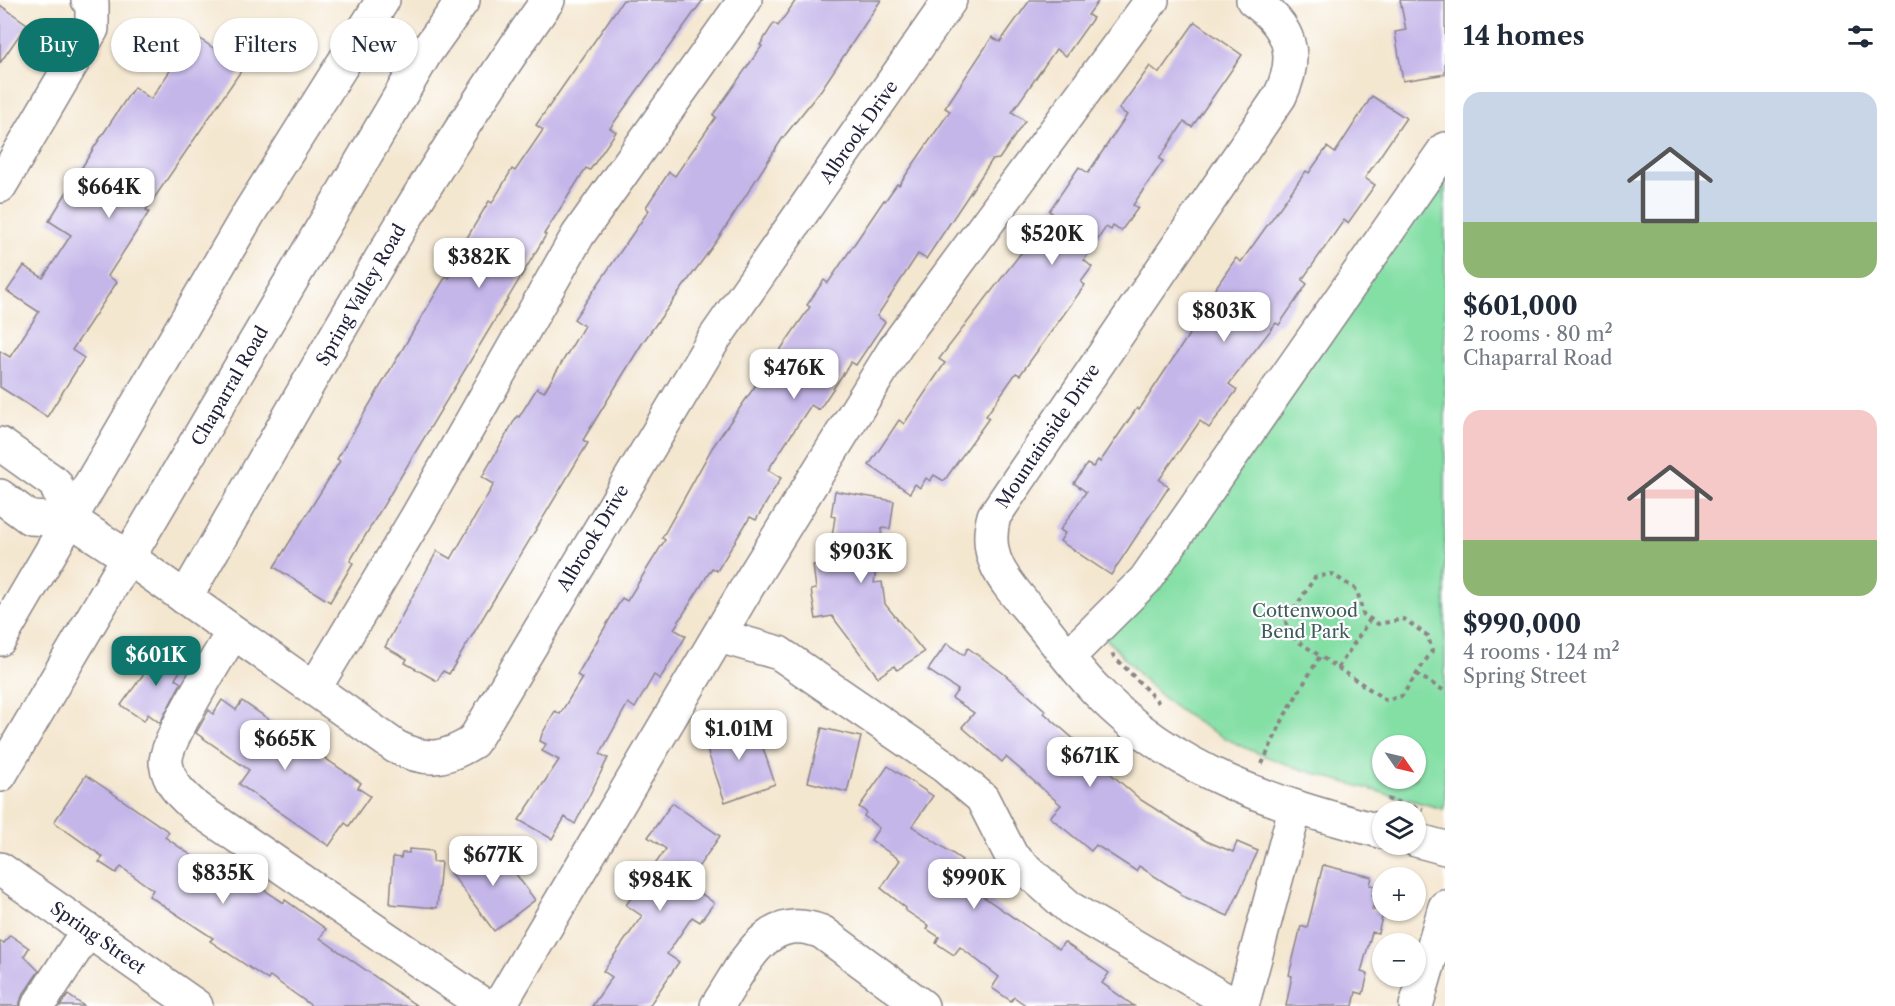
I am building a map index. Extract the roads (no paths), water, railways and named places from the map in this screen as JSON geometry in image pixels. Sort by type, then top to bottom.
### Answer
[{"type":"street","points":[[0,639],[249,213],[383,0]]},
{"type":"street","name":"Chaparral Road","points":[[0,775],[426,52],[463,0]]},
{"type":"street","name":"Spring Valley Road","points":[[185,598],[432,174],[502,65],[548,0]]},
{"type":"street","points":[[314,689],[417,517],[578,236],[745,0]]},
{"type":"street","name":"Albrook Drive","points":[[71,519],[396,747],[415,756],[435,758],[455,753],[473,742],[714,339],[950,0]]},
{"type":"street","points":[[499,1006],[719,636],[897,345],[1152,0]]},
{"type":"street","name":"Mountainside Drive","points":[[1253,0],[1270,12],[1281,26],[1289,43],[1291,62],[1288,80],[1280,96],[1006,499],[992,523],[990,550],[1004,578],[1096,690],[1156,742],[1192,764],[1257,796],[1295,809],[1372,829]]},
{"type":"street","points":[[0,186],[90,15]]},
{"type":"street","points":[[1068,657],[1145,580],[1445,149]]},
{"type":"street","points":[[0,444],[55,483],[71,519]]},
{"type":"street","points":[[0,496],[30,518],[71,519]]},
{"type":"street","points":[[233,632],[181,720],[166,761],[174,788],[195,808],[485,1006]]},
{"type":"street","points":[[719,636],[779,653],[944,766],[982,798],[1012,857],[1071,909],[1236,1006]]},
{"type":"street","points":[[1242,1006],[1295,809]]},
{"type":"street","points":[[1426,843],[1445,848]]},
{"type":"street","name":"Spring Street","points":[[0,869],[196,1006]]},
{"type":"street","points":[[1416,1006],[1445,907]]},
{"type":"street","points":[[717,1006],[762,940],[775,930],[790,926],[807,926],[822,932],[922,1006]]},
{"type":"street","points":[[38,1006],[88,930]]},
{"type":"park label","name":"Cottenwood Bend Park","points":[[1305,621]]}]
